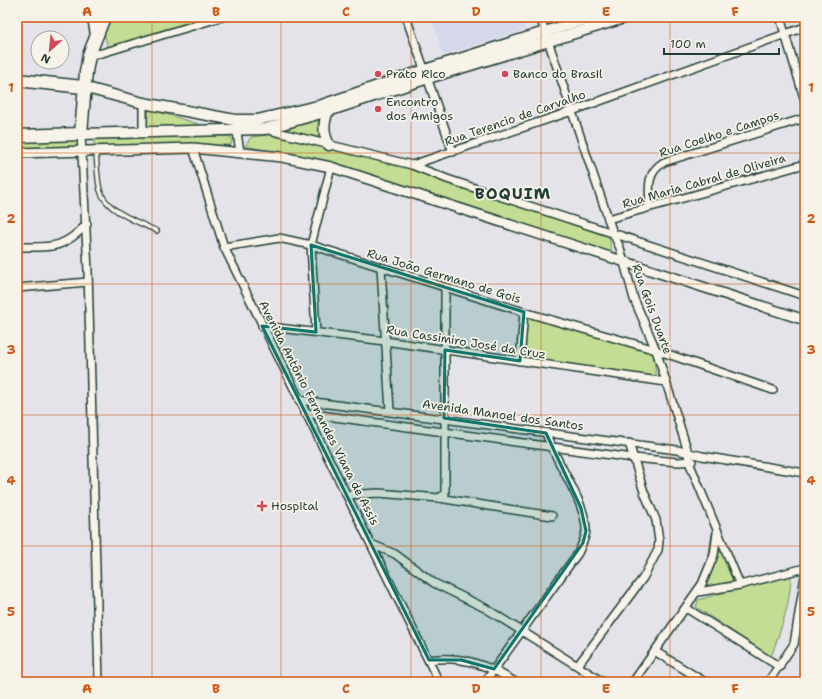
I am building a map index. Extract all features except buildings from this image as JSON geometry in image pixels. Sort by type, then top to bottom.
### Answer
[{"type":"main road","points":[[94,17],[98,35]]},
{"type":"main road","points":[[81,134],[84,87],[89,55],[104,17]]},
{"type":"main road","points":[[546,37],[592,17]]},
{"type":"main road","points":[[17,136],[143,132],[236,125],[300,111],[546,37],[626,17]]},
{"type":"main road","points":[[17,80],[84,87],[143,103],[236,125],[264,129],[328,111],[427,74]]},
{"type":"main road","points":[[328,111],[324,128],[325,137],[330,145]]},
{"type":"street","points":[[89,55],[222,17]]},
{"type":"street","points":[[406,17],[453,152]]},
{"type":"street","name":"Rua Gois Duarte","points":[[540,17],[613,234],[620,248],[634,299],[656,350],[688,452],[689,462],[717,533],[740,584]]},
{"type":"street","points":[[780,17],[805,101]]},
{"type":"street","name":"Rua Terencio de Carvalho","points":[[412,165],[572,111],[805,27]]},
{"type":"street","points":[[143,103],[143,132]]},
{"type":"street","name":"Rua Coelho e Campos","points":[[650,206],[650,180],[655,167],[664,162],[805,118]]},
{"type":"street","points":[[236,125],[240,152]]},
{"type":"street","points":[[264,129],[412,165],[447,179],[805,296]]},
{"type":"street","points":[[81,134],[88,282],[99,682]]},
{"type":"street","points":[[17,153],[193,148],[282,157],[331,167],[805,320]]},
{"type":"street","name":"Avenida Antônio Fernandes Viana de Assis","points":[[193,148],[224,247],[305,413],[348,495],[438,682]]},
{"type":"street","name":"Rua Maria Cabral de Oliveira","points":[[608,219],[650,206],[805,164]]},
{"type":"street","points":[[316,332],[311,246],[331,167]]},
{"type":"street","points":[[17,247],[50,247],[60,245],[72,238],[86,224]]},
{"type":"street","name":"Rua João Germano de Gois","points":[[224,247],[279,238],[311,246],[524,312],[656,350],[773,390]]},
{"type":"street","points":[[381,268],[390,411]]},
{"type":"street","points":[[17,288],[88,282]]},
{"type":"street","points":[[439,498],[446,492],[444,431],[445,287]]},
{"type":"street","points":[[520,362],[524,312]]},
{"type":"street","name":"Rua Cassimiro José da Cruz","points":[[262,326],[385,340],[520,362],[666,382]]},
{"type":"street","name":"Avenida Manoel dos Santos","points":[[299,400],[629,443],[805,473]]},
{"type":"street","name":"Avenida Manoel dos Santos","points":[[305,413],[633,458],[689,462],[702,456]]},
{"type":"street","points":[[485,682],[578,553],[586,531],[585,521],[574,493],[550,446],[546,433]]},
{"type":"street","points":[[578,665],[643,578],[658,550],[659,541],[656,520],[629,443]]},
{"type":"street","points":[[348,495],[378,493],[439,498],[552,516]]},
{"type":"street","points":[[633,682],[698,592],[709,569],[717,533]]},
{"type":"street","points":[[371,544],[395,554],[434,583],[485,608],[603,682]]},
{"type":"street","points":[[698,592],[740,584],[805,568]]},
{"type":"street","points":[[768,682],[780,667],[794,644],[805,576]]},
{"type":"street","points":[[686,608],[780,667]]},
{"type":"street","points":[[656,652],[705,682]]},
{"type":"street","points":[[428,660],[441,658],[462,660],[494,669],[515,682]]},
{"type":"lane","points":[[96,151],[100,189],[103,198],[110,206],[157,232]]},
{"type":"highlighted area","points":[[311,245],[524,312],[520,361],[445,350],[444,418],[546,433],[581,508],[586,531],[583,543],[494,669],[461,660],[429,660],[262,326],[316,332]]},
{"type":"shaded area","points":[[440,17],[521,17],[525,30],[443,55],[432,19]]},
{"type":"green space","points":[[113,17],[205,17],[108,47],[103,30]]},
{"type":"green space","points":[[149,109],[205,126],[146,127]]},
{"type":"green space","points":[[320,117],[318,124],[320,137],[284,130]]},
{"type":"green space","points":[[268,135],[375,158],[609,237],[612,253],[327,162],[245,146],[251,137]]},
{"type":"green space","points":[[230,136],[232,141],[231,145],[94,146],[94,137]]},
{"type":"green space","points":[[78,137],[78,147],[17,149],[17,139]]},
{"type":"green space","points":[[526,313],[653,351],[657,381],[524,359]]},
{"type":"green space","points":[[712,533],[733,581],[704,587]]},
{"type":"green space","points":[[791,573],[791,584],[787,606],[782,626],[771,657],[696,607],[698,600]]},
{"type":"place","name":"Prato Rico","points":[[378,74]]},
{"type":"place","name":"Banco do Brasil","points":[[505,74]]},
{"type":"place","name":"Encontro dos Amigos","points":[[378,109]]},
{"type":"place","name":"Hospital","points":[[262,506]]},
{"type":"district","name":"BOQUIM","points":[[513,193]]}]
